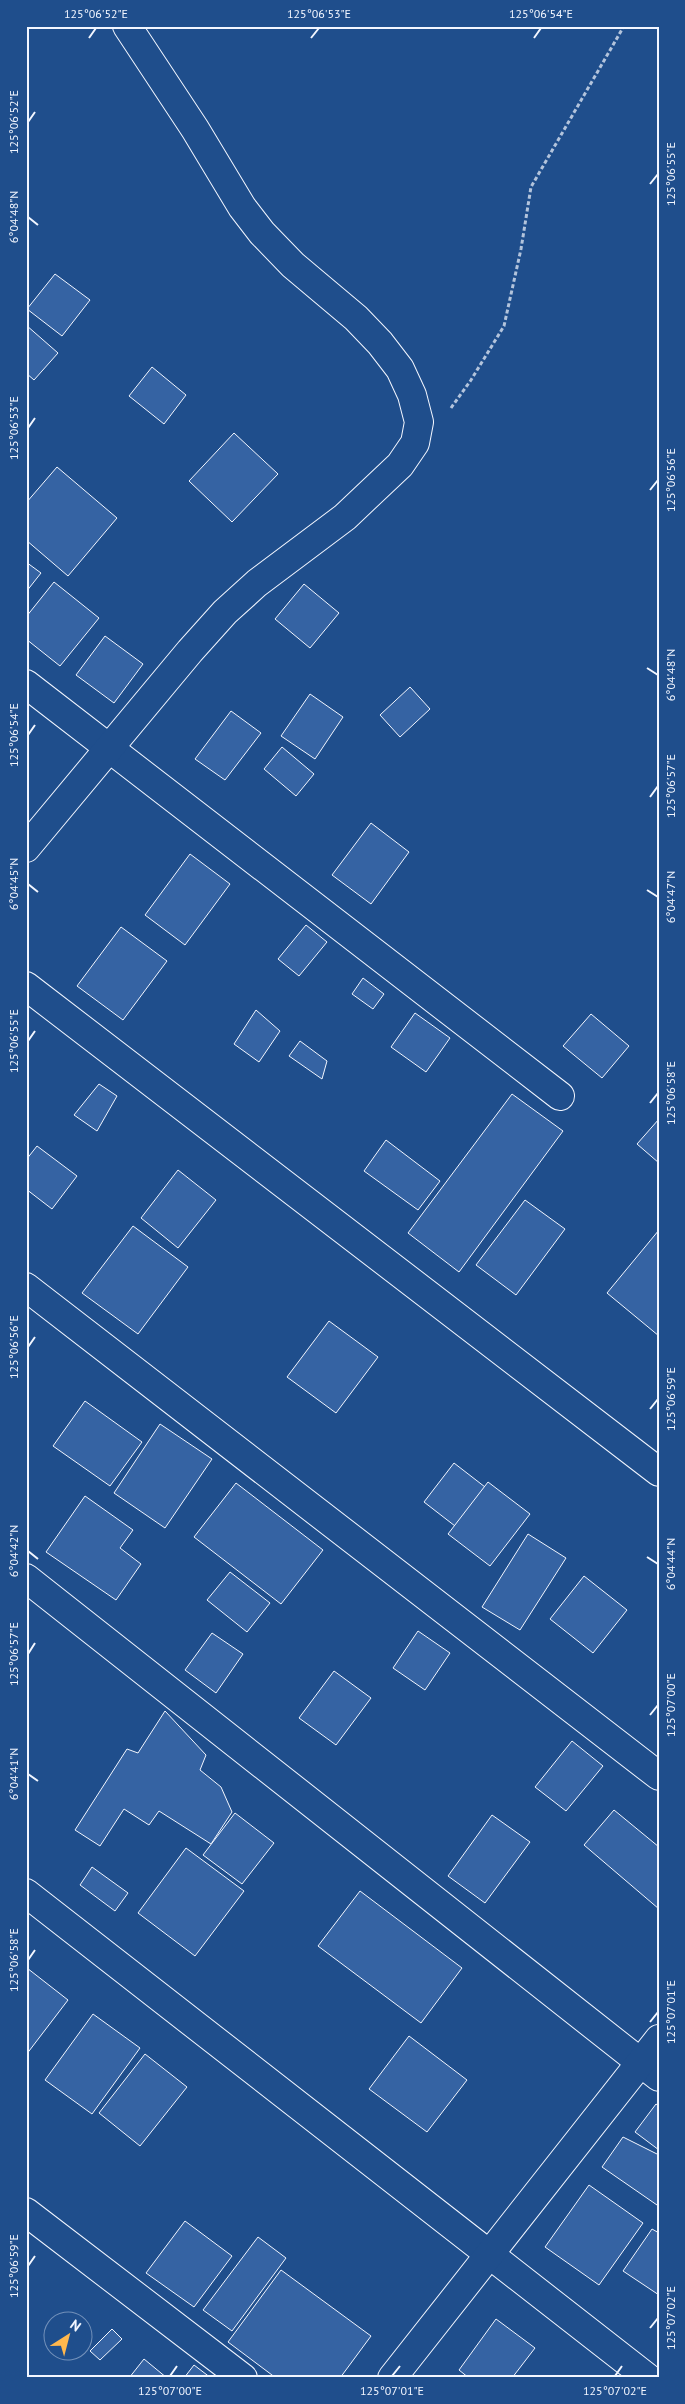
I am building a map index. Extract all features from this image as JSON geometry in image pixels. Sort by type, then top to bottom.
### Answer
[{"type":"street","points":[[26,848],[190,650],[225,612],[257,583],[345,517],[400,465],[414,443],[419,422],[412,395],[400,369],[362,324],[292,265],[262,233],[237,200],[195,129],[126,26]]},
{"type":"street","points":[[26,684],[560,1096]]},
{"type":"street","points":[[26,986],[659,1472]]},
{"type":"street","points":[[26,1286],[659,1776]]},
{"type":"street","points":[[26,1578],[650,2070]]},
{"type":"street","points":[[26,1893],[648,2378]]},
{"type":"street","points":[[392,2378],[490,2255],[650,2070],[659,2038]]},
{"type":"street","points":[[26,2212],[243,2378]]},
{"type":"path","points":[[414,443],[444,417],[471,380],[504,326],[521,249],[531,187],[624,26]]},
{"type":"building","points":[[55,274],[90,300],[62,336],[27,309]]},
{"type":"building","points":[[26,325],[58,353],[34,380],[26,373]]},
{"type":"building","points":[[152,367],[186,395],[164,424],[129,396]]},
{"type":"building","points":[[234,433],[278,474],[232,522],[189,481]]},
{"type":"building","points":[[57,467],[117,518],[68,576],[26,540],[26,503]]},
{"type":"building","points":[[26,562],[41,573],[26,592]]},
{"type":"building","points":[[54,582],[99,618],[60,666],[26,639],[26,617]]},
{"type":"building","points":[[304,584],[339,613],[310,648],[275,619]]},
{"type":"building","points":[[105,636],[143,664],[114,703],[76,675]]},
{"type":"building","points":[[410,687],[430,709],[400,737],[380,715]]},
{"type":"building","points":[[310,694],[343,717],[315,759],[281,736]]},
{"type":"building","points":[[231,711],[261,733],[225,780],[195,759]]},
{"type":"building","points":[[282,747],[314,774],[296,796],[264,769]]},
{"type":"building","points":[[371,823],[409,852],[371,904],[332,875]]},
{"type":"building","points":[[190,854],[230,884],[185,945],[145,915]]},
{"type":"building","points":[[306,925],[327,942],[299,976],[278,959]]},
{"type":"building","points":[[121,927],[167,961],[123,1020],[77,986]]},
{"type":"building","points":[[363,978],[384,994],[373,1009],[352,994]]},
{"type":"building","points":[[256,1010],[280,1031],[259,1062],[234,1044]]},
{"type":"building","points":[[415,1013],[450,1038],[426,1072],[391,1047]]},
{"type":"building","points":[[591,1014],[629,1046],[602,1078],[563,1046]]},
{"type":"building","points":[[300,1041],[327,1061],[322,1079],[289,1056]]},
{"type":"building","points":[[99,1084],[117,1096],[97,1131],[74,1115]]},
{"type":"building","points":[[512,1094],[563,1131],[459,1272],[408,1233]]},
{"type":"building","points":[[659,1119],[659,1163],[637,1144]]},
{"type":"building","points":[[386,1140],[440,1181],[418,1210],[364,1171]]},
{"type":"building","points":[[37,1146],[77,1176],[52,1209],[26,1189],[26,1160]]},
{"type":"building","points":[[178,1170],[216,1200],[178,1248],[141,1218]]},
{"type":"building","points":[[525,1200],[565,1229],[516,1295],[476,1265]]},
{"type":"building","points":[[133,1226],[188,1267],[138,1334],[82,1293]]},
{"type":"building","points":[[659,1230],[659,1336],[607,1293]]},
{"type":"building","points":[[329,1321],[378,1357],[336,1413],[287,1377]]},
{"type":"building","points":[[85,1401],[142,1442],[110,1486],[53,1446]]},
{"type":"building","points":[[160,1424],[212,1459],[165,1528],[114,1493]]},
{"type":"building","points":[[454,1463],[485,1487],[455,1526],[424,1502]]},
{"type":"building","points":[[488,1482],[530,1514],[490,1566],[448,1534]]},
{"type":"building","points":[[236,1483],[323,1550],[281,1604],[194,1537]]},
{"type":"building","points":[[85,1496],[133,1530],[120,1548],[141,1564],[116,1600],[46,1552]]},
{"type":"building","points":[[528,1534],[566,1558],[520,1630],[482,1607]]},
{"type":"building","points":[[230,1572],[270,1603],[247,1632],[207,1600]]},
{"type":"building","points":[[584,1576],[627,1610],[593,1653],[550,1619]]},
{"type":"building","points":[[418,1631],[450,1653],[425,1690],[393,1668]]},
{"type":"building","points":[[212,1633],[243,1654],[216,1693],[185,1670]]},
{"type":"building","points":[[334,1671],[371,1698],[336,1745],[299,1718]]},
{"type":"building","points":[[165,1711],[206,1755],[200,1770],[221,1787],[232,1812],[211,1844],[159,1811],[149,1825],[124,1809],[100,1846],[75,1830],[127,1749],[138,1753]]},
{"type":"building","points":[[572,1741],[603,1766],[566,1811],[535,1787]]},
{"type":"building","points":[[614,1810],[659,1847],[659,1909],[584,1845]]},
{"type":"building","points":[[235,1813],[274,1843],[242,1884],[203,1855]]},
{"type":"building","points":[[492,1815],[530,1842],[485,1903],[448,1876]]},
{"type":"building","points":[[186,1848],[244,1891],[195,1956],[138,1913]]},
{"type":"building","points":[[92,1867],[128,1893],[115,1911],[80,1885]]},
{"type":"building","points":[[360,1891],[462,1968],[421,2023],[318,1946]]},
{"type":"building","points":[[26,1969],[68,2000],[26,2055]]},
{"type":"building","points":[[93,2014],[140,2048],[92,2114],[45,2080]]},
{"type":"building","points":[[409,2036],[467,2080],[427,2132],[369,2089]]},
{"type":"building","points":[[145,2054],[187,2087],[140,2146],[99,2113]]},
{"type":"building","points":[[656,2104],[659,2106],[659,2150],[635,2132]]},
{"type":"building","points":[[623,2137],[659,2155],[659,2201],[657,2205],[602,2167]]},
{"type":"building","points":[[589,2185],[643,2223],[599,2285],[545,2247]]},
{"type":"building","points":[[185,2221],[232,2256],[194,2307],[146,2273]]},
{"type":"building","points":[[652,2229],[659,2233],[659,2295],[623,2271]]},
{"type":"building","points":[[258,2237],[286,2258],[232,2331],[203,2310]]},
{"type":"building","points":[[281,2270],[371,2336],[340,2378],[276,2378],[228,2342]]},
{"type":"building","points":[[496,2319],[535,2348],[512,2378],[469,2378],[459,2370]]},
{"type":"building","points":[[112,2329],[122,2339],[100,2360],[92,2353],[92,2349]]},
{"type":"building","points":[[144,2359],[167,2378],[129,2378]]},
{"type":"building","points":[[194,2365],[211,2378],[184,2378]]}]
